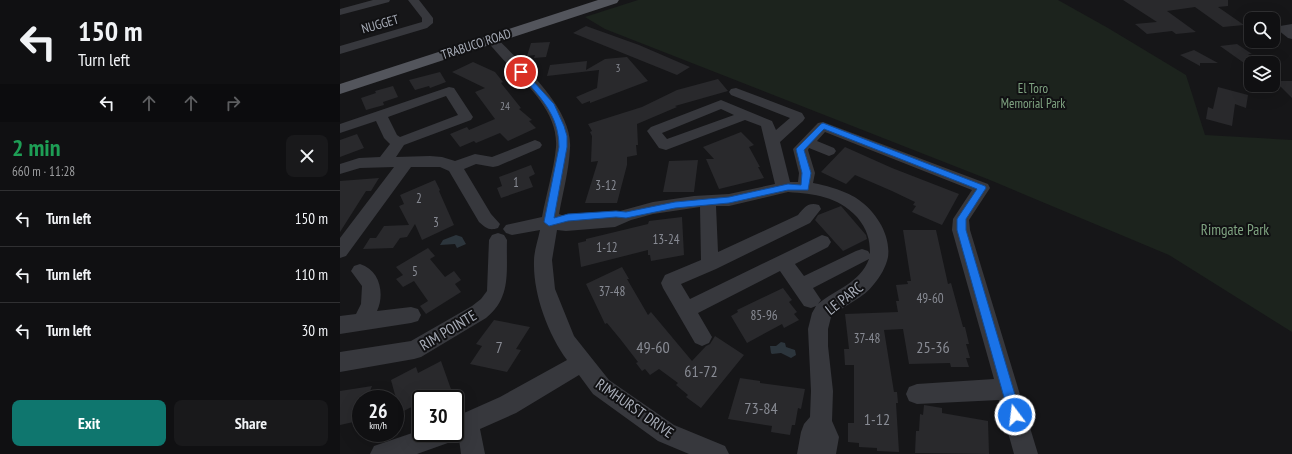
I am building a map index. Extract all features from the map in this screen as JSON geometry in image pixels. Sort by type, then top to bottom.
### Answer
[{"type":"main road","name":"TRABUCO ROAD","points":[[340,80],[589,0]]},
{"type":"main road","name":"TRABUCO ROAD","points":[[340,89],[612,0]]},
{"type":"main road","points":[[434,50],[445,49],[484,39],[492,39],[506,31],[548,17],[553,12]]},
{"type":"street","points":[[340,12],[385,0]]},
{"type":"street","name":"NUGGET","points":[[340,50],[416,28],[427,23],[428,18],[414,0]]},
{"type":"street","name":"RIMHURST DRIVE","points":[[492,39],[550,104],[561,126],[563,147],[543,260],[546,290],[566,342],[601,387],[666,432],[717,454]]},
{"type":"street","points":[[340,129],[449,91],[466,117],[400,142],[385,162]]},
{"type":"street","points":[[736,92],[798,117],[772,141]]},
{"type":"street","points":[[745,115],[666,145],[664,145],[654,132],[721,104],[767,124],[784,188]]},
{"type":"street","points":[[380,115],[391,138],[400,142]]},
{"type":"street","points":[[805,188],[807,173],[800,149],[823,126],[982,188],[962,219],[961,230],[1026,454]]},
{"type":"street","points":[[807,142],[829,151]]},
{"type":"street","points":[[456,167],[475,159],[493,162],[535,145]]},
{"type":"street","points":[[340,251],[406,162]]},
{"type":"street","points":[[340,169],[359,163],[442,162],[456,167],[486,218],[501,231],[549,222]]},
{"type":"street","name":"LE PARC","points":[[549,222],[566,225],[580,220],[616,221],[626,215],[675,205],[729,200],[784,188],[805,188],[832,194],[854,204],[869,220],[876,231],[879,243],[879,257],[875,268],[867,280],[822,313],[818,329],[818,346],[822,391],[820,421],[827,437],[824,454]]},
{"type":"street","points":[[708,202],[710,264]]},
{"type":"street","points":[[702,336],[670,281],[710,264],[804,219],[813,209]]},
{"type":"street","name":"RIM POINTE","points":[[340,362],[414,350],[479,312],[488,305],[496,292],[501,231]]},
{"type":"street","points":[[686,310],[822,242]]},
{"type":"street","points":[[784,262],[806,293],[862,256]]},
{"type":"street","points":[[360,271],[371,284],[371,304],[363,321]]},
{"type":"street","points":[[340,325],[411,315]]},
{"type":"street","points":[[464,425],[514,402],[581,362]]},
{"type":"street","points":[[917,394],[1008,389]]},
{"type":"street","name":"LE PARC","points":[[809,454],[812,432],[820,421]]},
{"type":"street","points":[[464,433],[473,454]]},
{"type":"street","points":[[382,454],[419,442]]},
{"type":"green space","name":"El Toro Memorial Park","points":[[638,0],[1058,0],[1186,75],[1205,135],[1292,140],[1292,332],[1169,255],[990,180],[605,29],[585,17]]},
{"type":"shaded area","points":[[456,235],[462,237],[466,244],[457,248],[455,244],[440,245],[443,240]]},
{"type":"shaded area","points":[[781,342],[785,343],[786,347],[795,350],[796,355],[791,358],[781,353],[772,354],[770,346],[776,346]]},
{"type":"building","points":[[1123,0],[1228,0],[1228,6],[1218,7],[1244,25],[1223,27],[1195,7],[1167,11],[1196,32],[1176,34],[1172,31],[1147,34],[1135,24],[1157,22]]},
{"type":"building","points":[[586,26],[639,45],[690,67],[677,75],[573,33]]},
{"type":"building","points":[[550,42],[546,57],[534,58],[535,55],[527,56],[531,43]]},
{"type":"building","points":[[1237,44],[1252,54],[1248,54],[1251,56],[1244,56],[1244,63],[1220,46]]},
{"type":"building","points":[[1194,50],[1218,63],[1200,63],[1200,66],[1180,55]]},
{"type":"building","points":[[627,57],[648,81],[590,103],[590,101],[582,104],[576,97],[597,88],[599,70],[547,76],[550,65],[587,61],[586,70],[605,59]]},
{"type":"building","points":[[473,62],[495,72],[503,82],[501,83],[521,108],[519,109],[532,120],[529,121],[536,128],[508,141],[500,133],[476,143],[474,141],[460,147],[450,134],[467,127],[469,130],[495,119],[475,92],[485,88],[452,72]]},
{"type":"building","points":[[440,72],[446,82],[430,88],[429,86],[415,90],[409,80]]},
{"type":"building","points":[[718,79],[728,91],[675,106],[677,107],[637,124],[637,155],[627,157],[627,165],[617,203],[585,203],[598,161],[591,162],[592,136],[590,132],[592,131],[588,124],[642,107],[677,90]]},
{"type":"building","points":[[1280,81],[1292,81],[1292,98],[1280,86]]},
{"type":"building","points":[[393,86],[398,97],[383,102],[384,105],[366,110],[361,98],[376,93],[375,91]]},
{"type":"building","points":[[1218,87],[1248,95],[1246,108],[1235,104],[1232,126],[1206,119],[1208,107],[1213,109]]},
{"type":"building","points":[[741,132],[754,145],[749,147],[764,178],[719,189],[706,159],[714,159],[703,147]]},
{"type":"building","points":[[357,134],[364,148],[340,157],[340,140]]},
{"type":"building","points":[[845,147],[892,168],[959,194],[942,225],[912,212],[916,206],[913,205],[915,202],[892,191],[855,175],[846,184],[821,172]]},
{"type":"building","points":[[698,160],[694,192],[663,192],[669,161]]},
{"type":"building","points":[[531,165],[535,174],[529,177],[533,187],[501,198],[497,188],[502,186],[499,177]]},
{"type":"building","points":[[379,178],[371,191],[366,191],[340,232],[340,181]]},
{"type":"building","points":[[435,180],[454,225],[422,240],[415,224],[407,237],[400,238],[393,248],[363,249],[370,238],[376,238],[384,226],[409,225],[399,206],[404,204],[400,195]]},
{"type":"building","points":[[841,206],[866,235],[867,239],[843,251],[815,220],[818,215]]},
{"type":"building","points":[[682,217],[684,255],[651,261],[650,255],[648,255],[648,250],[581,267],[578,243],[586,241],[586,239],[648,224],[649,221]]},
{"type":"building","points":[[903,230],[936,230],[948,284],[951,283],[963,327],[965,327],[969,344],[966,344],[970,358],[966,358],[969,367],[951,367],[950,363],[909,364],[903,329],[884,330],[894,392],[897,392],[898,403],[896,403],[899,452],[877,451],[877,448],[859,447],[859,443],[848,442],[848,423],[854,423],[854,365],[845,365],[844,349],[849,349],[845,314],[898,312],[896,301],[899,301],[896,285],[908,284],[907,281],[911,281]]},
{"type":"building","points":[[428,248],[435,256],[430,259],[445,277],[454,271],[461,280],[455,284],[461,292],[426,314],[420,306],[428,301],[414,281],[403,287],[396,279],[403,275],[396,267]]},
{"type":"building","points":[[622,267],[629,279],[627,279],[648,315],[651,312],[692,361],[706,346],[710,344],[715,336],[744,355],[701,408],[686,397],[688,395],[676,385],[678,383],[659,369],[650,375],[645,369],[642,371],[636,363],[638,362],[621,340],[607,323],[605,324],[586,284]]},
{"type":"building","points":[[783,288],[792,300],[789,302],[797,312],[794,314],[799,320],[784,328],[782,324],[747,343],[731,316],[738,312],[737,310]]},
{"type":"building","points":[[494,320],[530,327],[516,349],[521,350],[507,372],[470,364],[482,346],[476,344]]},
{"type":"building","points":[[441,361],[451,390],[412,390],[412,407],[404,411],[404,390],[394,390],[391,380],[416,367],[418,373]]},
{"type":"building","points":[[740,378],[760,381],[760,383],[805,389],[801,409],[798,408],[795,425],[792,425],[790,435],[771,432],[772,426],[728,419]]},
{"type":"building","points":[[372,386],[370,390],[352,390],[352,422],[340,425],[340,391]]},
{"type":"building","points":[[924,405],[942,408],[942,413],[988,421],[989,454],[915,453],[916,431],[919,431],[920,414],[923,415]]},
{"type":"route","points":[[521,72],[550,104],[561,126],[563,136],[563,147],[549,222],[568,217],[616,214],[626,215],[653,208],[694,202],[729,200],[788,187],[805,188],[807,173],[800,149],[823,126],[982,188],[962,219],[961,230],[1015,415]]},
{"type":"park label","name":"Rimgate Park","points":[[1235,229]]}]
